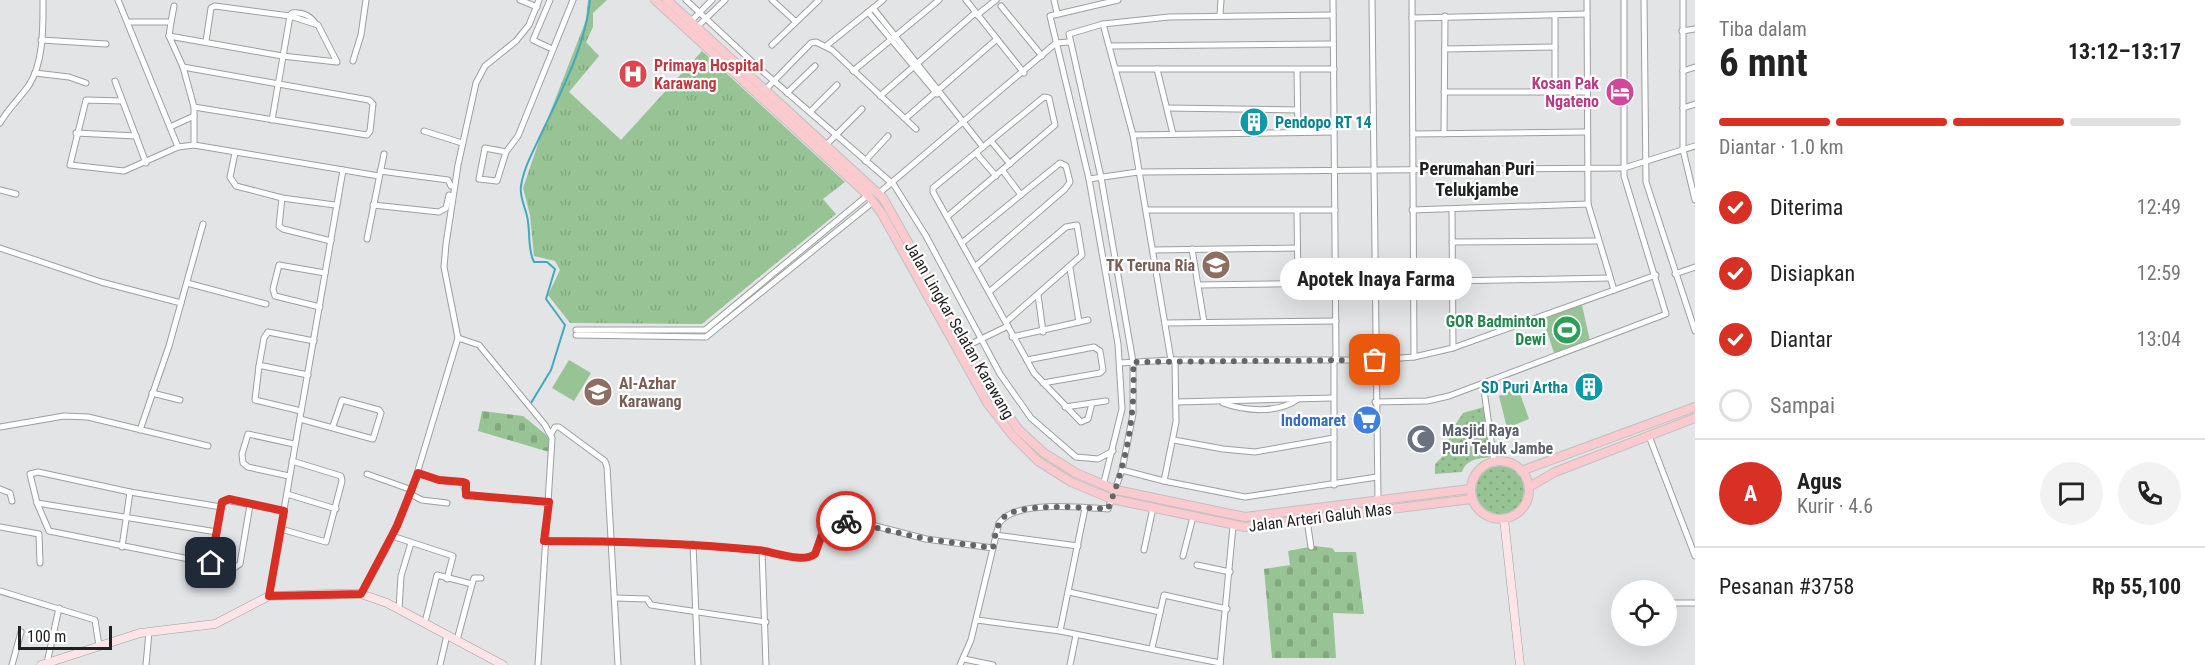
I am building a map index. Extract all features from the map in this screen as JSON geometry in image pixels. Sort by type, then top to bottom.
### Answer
[{"type":"main road","name":"Jalan Lingkar Selatan Karawang","points":[[655,0],[873,197],[890,209],[996,399],[1019,430],[1044,453],[1102,489]]},
{"type":"main road","name":"Jalan Lingkar Selatan Karawang","points":[[667,0],[826,145],[873,197],[988,404],[1012,436],[1038,460],[1071,482],[1245,516],[1470,489]]},
{"type":"main road","points":[[941,320],[950,315]]},
{"type":"main road","points":[[1521,471],[1695,407]]},
{"type":"main road","points":[[1528,487],[1555,472],[1695,418]]},
{"type":"main road","points":[[1494,462],[1509,463],[1521,471],[1528,487],[1525,504],[1520,511],[1504,519],[1487,517],[1480,512],[1472,499],[1470,489],[1480,468],[1494,462]]},
{"type":"main road","name":"Jalan Arteri Galuh Mas","points":[[1102,489],[1112,499],[1233,526],[1262,526],[1472,499]]},
{"type":"street","points":[[0,123],[35,73],[44,0]]},
{"type":"street","points":[[118,0],[129,22],[178,147]]},
{"type":"street","points":[[353,61],[361,35],[366,0]]},
{"type":"street","points":[[361,594],[392,536],[411,492],[458,338],[444,267],[452,195],[476,83],[485,66],[530,25],[538,3],[520,0]]},
{"type":"street","points":[[550,0],[533,40],[552,49]]},
{"type":"street","points":[[506,152],[485,148],[479,179],[497,181],[506,152],[518,136],[573,0]]},
{"type":"street","points":[[686,0],[787,93],[891,182],[926,236],[1017,400],[1031,418],[1076,458],[1098,459],[1113,451]]},
{"type":"street","points":[[694,24],[698,13],[711,0]]},
{"type":"street","points":[[694,24],[705,19],[725,0]]},
{"type":"street","points":[[772,0],[795,21]]},
{"type":"street","points":[[772,45],[819,0]]},
{"type":"street","points":[[826,46],[883,0]]},
{"type":"street","points":[[853,71],[939,0]]},
{"type":"street","points":[[967,0],[1024,73]]},
{"type":"street","points":[[880,96],[976,14],[996,0]]},
{"type":"street","points":[[1054,0],[1057,13]]},
{"type":"street","points":[[1081,0],[1083,7]]},
{"type":"street","points":[[1102,489],[1122,409],[1120,363],[1089,179],[1050,16],[1118,0]]},
{"type":"street","points":[[1220,15],[1221,0]]},
{"type":"street","points":[[1333,0],[1336,283],[1333,398],[1334,485]]},
{"type":"street","points":[[1372,0],[1375,402],[1378,501]]},
{"type":"street","points":[[1412,0],[1414,357]]},
{"type":"street","points":[[1587,0],[1588,204],[1614,290]]},
{"type":"street","points":[[1375,402],[1427,400],[1483,383],[1663,317],[1667,311],[1629,196],[1624,168],[1624,0]]},
{"type":"street","points":[[1644,0],[1642,163],[1649,196],[1695,331]]},
{"type":"street","points":[[1683,0],[1683,150],[1695,200]]},
{"type":"street","points":[[174,6],[169,36],[183,67],[194,108],[194,145]]},
{"type":"street","points":[[169,36],[282,56],[337,62],[316,24],[290,16],[215,6],[212,8],[206,41]]},
{"type":"street","points":[[1001,6],[1042,56]]},
{"type":"street","points":[[871,10],[983,147]]},
{"type":"street","points":[[1412,18],[1586,14]]},
{"type":"street","points":[[960,665],[976,620],[999,523],[1010,513],[1043,507],[1108,509],[1122,470],[1133,414],[1133,362],[1101,177],[1069,34],[1103,24],[1169,17],[1333,15]]},
{"type":"street","points":[[1555,15],[1556,92]]},
{"type":"street","points":[[272,120],[290,16]]},
{"type":"street","points":[[1444,134],[1445,16]]},
{"type":"street","points":[[129,22],[171,22]]},
{"type":"street","points":[[1103,24],[1111,46],[1133,135],[1173,360],[1177,402],[1173,440],[1164,481]]},
{"type":"street","points":[[1682,31],[1695,29]]},
{"type":"street","points":[[41,39],[106,44]]},
{"type":"street","points":[[906,118],[997,39]]},
{"type":"street","points":[[576,332],[705,330],[873,197],[1024,73],[1056,43],[1069,42]]},
{"type":"street","points":[[765,89],[811,43],[826,46],[916,129]]},
{"type":"street","points":[[1111,46],[1333,44]]},
{"type":"street","points":[[1445,50],[1555,47]]},
{"type":"street","points":[[787,93],[815,66]]},
{"type":"street","points":[[183,67],[369,100],[374,104],[370,131],[367,135],[194,108]]},
{"type":"street","points":[[1683,71],[1695,67]]},
{"type":"street","points":[[1117,69],[1334,69]]},
{"type":"street","points":[[1157,69],[1173,134]]},
{"type":"street","points":[[1297,70],[1298,132]]},
{"type":"street","points":[[35,73],[69,77],[86,83]]},
{"type":"street","points":[[115,81],[146,163]]},
{"type":"street","points":[[810,112],[837,84]]},
{"type":"street","points":[[1444,93],[1586,92]]},
{"type":"street","points":[[948,216],[1055,125],[1049,98],[1044,97],[933,188],[933,192],[963,242],[1012,337],[1043,383],[1082,422],[1088,418],[1092,403]]},
{"type":"street","points":[[122,101],[88,99],[76,133],[69,163],[72,167],[124,171],[178,147],[194,145],[344,170],[448,180],[452,184],[444,211],[373,205]]},
{"type":"street","points":[[1683,108],[1695,104]]},
{"type":"street","points":[[1167,108],[1297,110]]},
{"type":"street","points":[[826,145],[862,109]]},
{"type":"street","points":[[170,127],[194,116]]},
{"type":"street","points":[[424,131],[462,143]]},
{"type":"street","points":[[1133,135],[1334,132]]},
{"type":"street","points":[[1413,134],[1587,132]]},
{"type":"street","points":[[76,133],[136,136]]},
{"type":"street","points":[[865,160],[888,136]]},
{"type":"street","points":[[991,141],[1010,164]]},
{"type":"street","points":[[1089,179],[1138,172],[1624,168],[1695,146]]},
{"type":"street","points":[[235,153],[231,183],[282,198],[335,205]]},
{"type":"street","points":[[976,153],[996,176]]},
{"type":"street","points":[[367,239],[384,154]]},
{"type":"street","points":[[963,242],[1060,163],[1066,166],[1070,182],[1065,189],[976,266]]},
{"type":"street","points":[[269,596],[294,444],[320,308],[335,205],[344,170]]},
{"type":"street","points":[[1003,171],[1021,195]]},
{"type":"street","points":[[0,190],[16,194]]},
{"type":"street","points":[[282,198],[279,226],[331,241]]},
{"type":"street","points":[[1412,210],[1588,204]]},
{"type":"street","points":[[1146,210],[1335,210]]},
{"type":"street","points":[[1452,210],[1453,348]]},
{"type":"street","points":[[1297,211],[1298,284]]},
{"type":"street","points":[[140,430],[188,283],[203,224]]},
{"type":"street","points":[[967,346],[1007,324],[1070,268],[1083,252],[1077,225],[1066,227],[989,292]]},
{"type":"street","points":[[1452,242],[1598,241]]},
{"type":"street","points":[[0,248],[101,282],[181,303]]},
{"type":"street","points":[[1192,249],[1204,322]]},
{"type":"street","points":[[1154,250],[1297,249]]},
{"type":"street","points":[[320,308],[275,296],[276,268],[283,264],[325,273]]},
{"type":"street","points":[[1675,274],[1695,267]]},
{"type":"street","points":[[1070,268],[1079,322]]},
{"type":"street","points":[[1120,363],[1173,360],[1375,360],[1414,357],[1453,348],[1656,276]]},
{"type":"street","points":[[1452,281],[1610,278]]},
{"type":"street","points":[[188,283],[266,304]]},
{"type":"street","points":[[1198,285],[1336,283]]},
{"type":"street","points":[[1038,295],[1043,332]]},
{"type":"street","points":[[1688,310],[1695,308]]},
{"type":"street","points":[[1012,337],[1043,332],[1088,320]]},
{"type":"street","points":[[1166,323],[1336,321]]},
{"type":"street","points":[[301,411],[255,400],[264,338],[268,332],[314,341]]},
{"type":"street","points":[[458,338],[479,345],[551,434],[553,453],[544,541],[538,665]]},
{"type":"street","points":[[1027,360],[1094,347],[1100,351],[1102,370],[1100,374],[1043,383]]},
{"type":"street","points":[[259,366],[308,375]]},
{"type":"street","points":[[1483,383],[1494,462]]},
{"type":"street","points":[[152,393],[180,400]]},
{"type":"street","points":[[1177,402],[1333,398]]},
{"type":"street","points":[[300,418],[373,439],[381,413],[379,410],[342,400],[333,426]]},
{"type":"street","points":[[1065,407],[1106,401]]},
{"type":"street","points":[[0,427],[73,416],[88,417],[208,446]]},
{"type":"street","points":[[551,434],[557,426],[605,461],[609,473],[618,665]]},
{"type":"street","points":[[289,476],[248,467],[243,463],[242,453],[248,434],[294,444]]},
{"type":"street","points":[[1649,436],[1695,556]]},
{"type":"street","points":[[1173,440],[1255,452],[1334,438]]},
{"type":"street","points":[[281,529],[326,542],[336,509],[341,476],[292,461]]},
{"type":"street","points":[[1122,470],[1245,497],[1377,477]]},
{"type":"street","points":[[221,507],[130,492],[33,471],[30,474],[37,503],[49,531],[234,568],[240,564],[250,505]]},
{"type":"street","points":[[418,473],[439,480],[466,483],[466,495],[549,502]]},
{"type":"street","points":[[367,474],[411,492],[422,500],[447,503]]},
{"type":"street","points":[[0,489],[10,493],[12,501]]},
{"type":"street","points":[[122,546],[130,492]]},
{"type":"street","points":[[287,494],[336,509]]},
{"type":"street","points":[[211,563],[221,507],[225,500],[284,511]]},
{"type":"street","points":[[37,503],[217,532]]},
{"type":"street","points":[[1060,631],[1085,508]]},
{"type":"street","points":[[1144,550],[1153,508]]},
{"type":"street","points":[[1183,556],[1193,518]]},
{"type":"street","points":[[544,541],[693,544],[762,550],[806,558],[812,556],[825,523],[830,519],[864,523],[926,539],[993,548]]},
{"type":"street","points":[[1504,519],[1520,665]]},
{"type":"street","points":[[1307,520],[1311,547]]},
{"type":"street","points":[[976,620],[1060,631],[1152,648],[1220,664],[1227,609],[1233,526]]},
{"type":"street","points":[[0,527],[39,534],[40,563]]},
{"type":"street","points":[[995,535],[1078,546]]},
{"type":"street","points":[[392,536],[453,556],[447,579]]},
{"type":"street","points":[[399,609],[401,576],[411,543]]},
{"type":"street","points":[[693,544],[698,665]]},
{"type":"street","points":[[762,550],[766,665]]},
{"type":"street","points":[[1197,565],[1230,572]]},
{"type":"street","points":[[425,622],[437,575],[472,584]]},
{"type":"street","points":[[457,640],[474,578],[481,578]]},
{"type":"street","points":[[0,591],[95,620],[99,646]]},
{"type":"street","points":[[1069,592],[1160,612]]},
{"type":"street","points":[[59,608],[44,664],[61,662],[99,646],[149,632],[190,629],[214,624],[269,596],[361,594],[425,622],[503,665]]},
{"type":"street","points":[[1152,648],[1166,594],[1227,609]]},
{"type":"street","points":[[615,598],[647,599],[651,606],[766,622]]},
{"type":"street","points":[[1677,603],[1695,603]]},
{"type":"street","points":[[12,665],[21,632]]},
{"type":"street","points":[[146,665],[149,632]]},
{"type":"street","points":[[440,665],[447,635]]},
{"type":"street","points":[[1070,665],[1076,635]]},
{"type":"street","points":[[964,659],[993,665]]},
{"type":"green space","points":[[588,0],[607,0],[593,13],[593,27],[586,42],[599,56],[569,92],[621,140],[702,51],[845,182],[823,199],[836,214],[702,324],[570,323],[548,295],[560,270],[555,261],[534,256],[530,215],[523,188],[586,20]]},
{"type":"green space","name":"GOR Badminton Dewi","points":[[1582,305],[1590,341],[1554,353],[1543,319]]},
{"type":"green space","points":[[569,360],[591,373],[574,401],[552,388]]},
{"type":"green space","points":[[1518,388],[1529,419],[1507,428],[1499,396]]},
{"type":"green space","points":[[1484,407],[1492,457],[1470,462],[1462,472],[1435,474],[1435,464],[1443,456],[1452,430],[1463,413]]},
{"type":"green space","points":[[482,411],[523,416],[550,438],[549,452],[478,431]]},
{"type":"green space","points":[[1495,466],[1505,466],[1517,473],[1524,485],[1524,495],[1517,507],[1505,514],[1495,514],[1480,503],[1476,495],[1476,485],[1487,470]]},
{"type":"green space","points":[[1314,546],[1332,548],[1335,552],[1356,552],[1364,614],[1333,613],[1336,658],[1272,658],[1264,569],[1290,565],[1288,551]]},
{"type":"waterway","points":[[531,403],[551,370],[565,325],[546,299],[555,269],[547,262],[534,262],[532,258],[527,217],[521,195],[522,179],[578,50],[588,17],[590,0]]},
{"type":"way so far","points":[[846,521],[864,523],[926,539],[993,548],[999,523],[1010,513],[1043,507],[1108,509],[1122,470],[1133,414],[1135,396],[1133,362],[1375,360]]},
{"type":"place","name":"Primaya Hospital Karawang","points":[[633,74]]},
{"type":"place","name":"Kosan Pak Ngateno","points":[[1620,92]]},
{"type":"place","name":"Pendopo RT 14","points":[[1254,122]]},
{"type":"place","name":"TK Teruna Ria","points":[[1216,265]]},
{"type":"place","name":"GOR Badminton Dewi","points":[[1567,330]]},
{"type":"place","name":"Apotek Inaya Farma","points":[[1375,360]]},
{"type":"place","name":"SD Puri Artha","points":[[1589,387]]},
{"type":"place","name":"Al-Azhar Karawang","points":[[598,392]]},
{"type":"place","name":"Indomaret","points":[[1367,420]]},
{"type":"place","name":"Masjid Raya Puri Teluk Jambe","points":[[1421,439]]},
{"type":"district","name":"Perumahan Puri Telukjambe","points":[[1477,180]]},
{"type":"route","points":[[211,563],[222,502],[229,499],[284,511],[269,596],[361,594],[397,526],[418,473],[439,480],[466,483],[466,495],[549,502],[544,541],[672,542],[762,550],[806,558],[815,554],[827,521],[830,519],[846,521]]}]
